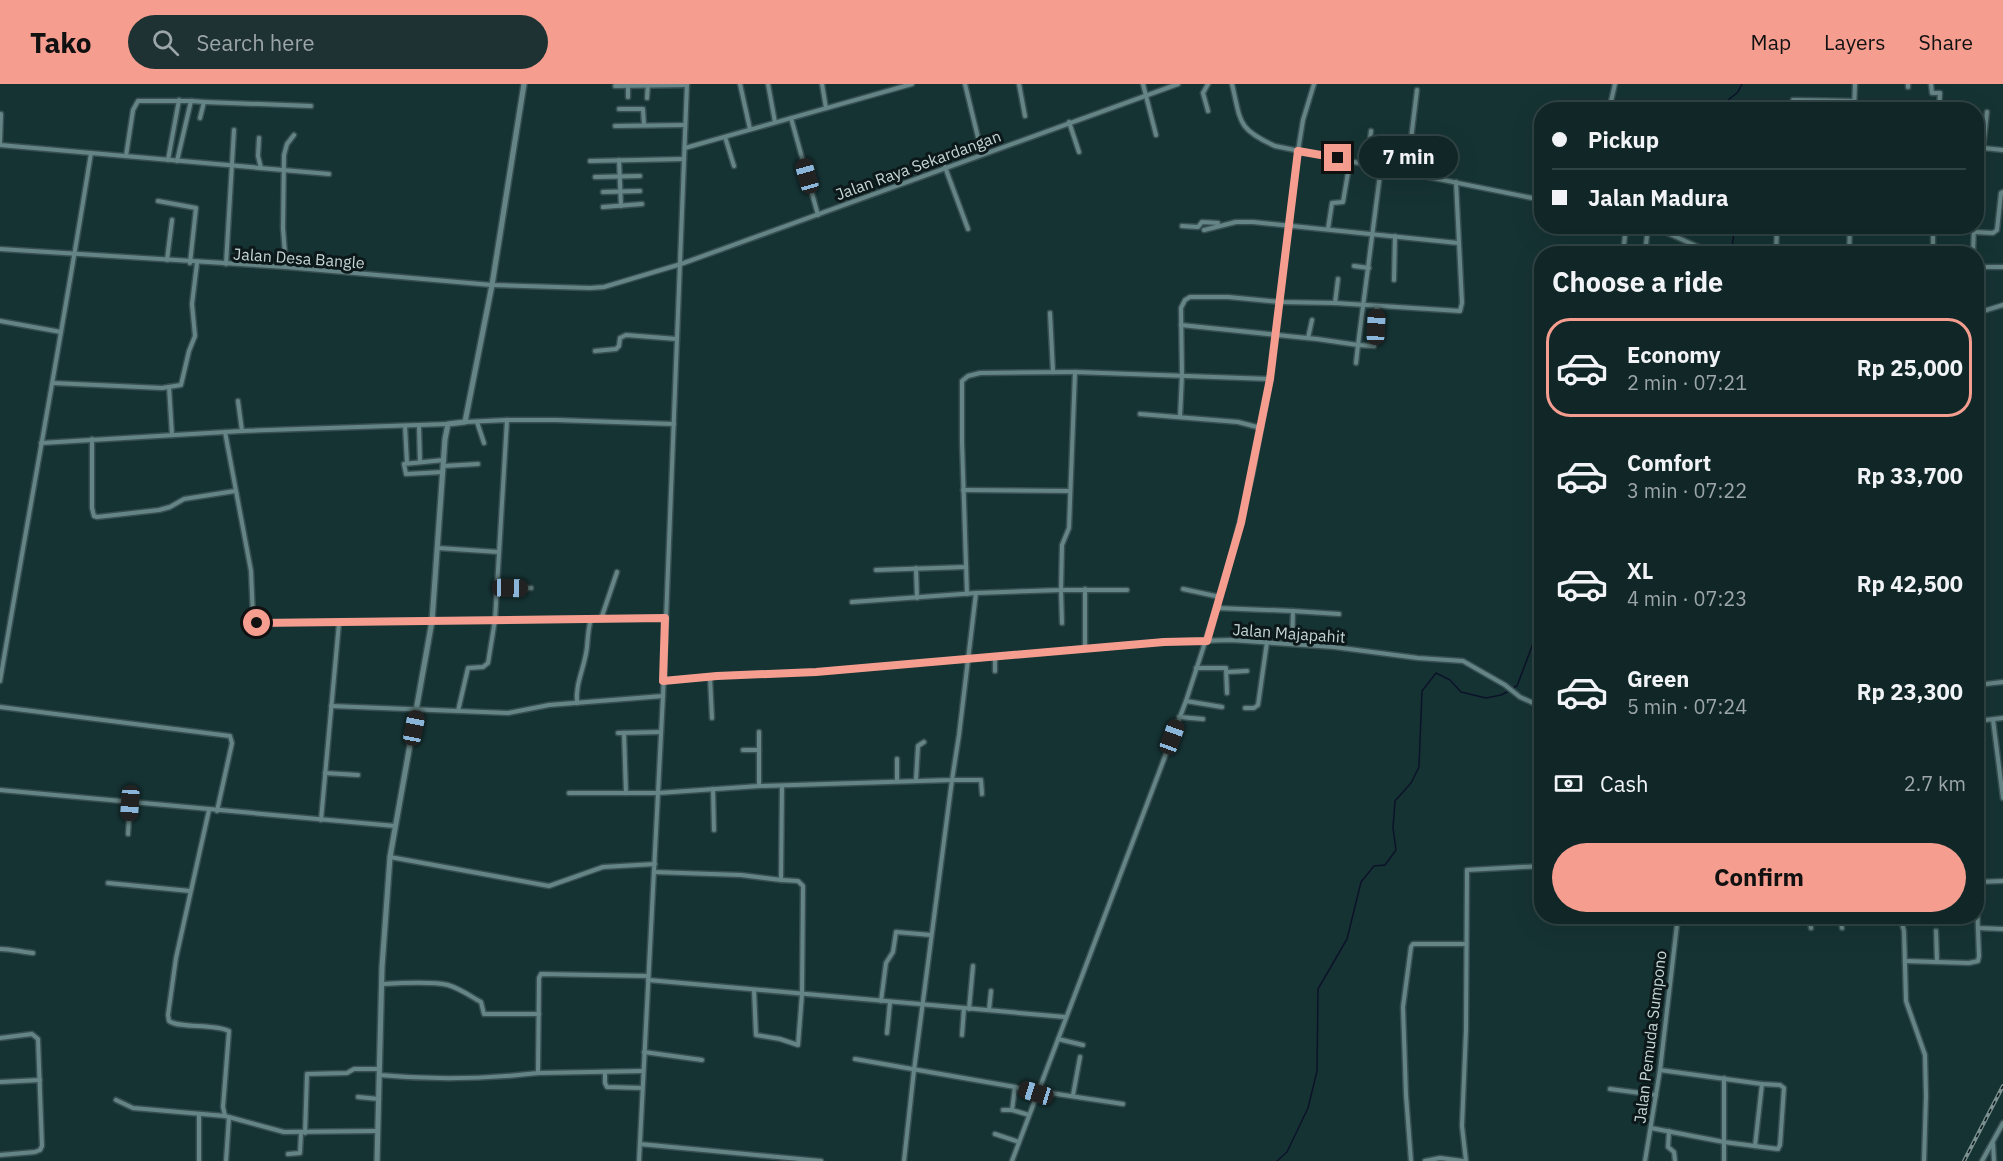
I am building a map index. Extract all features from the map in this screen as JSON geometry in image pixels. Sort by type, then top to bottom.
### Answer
[{"type":"street","points":[[465,422],[492,285],[524,84]]},
{"type":"street","points":[[615,86],[687,84],[663,696],[639,1161]]},
{"type":"street","points":[[740,84],[750,129]]},
{"type":"street","points":[[768,84],[775,122]]},
{"type":"street","points":[[822,84],[826,108]]},
{"type":"street","points":[[685,148],[912,84]]},
{"type":"street","points":[[965,84],[982,154]]},
{"type":"street","points":[[1019,84],[1025,116]]},
{"type":"street","points":[[1143,84],[1156,135]]},
{"type":"street","name":"Jalan Raya Sekardangan","points":[[596,288],[681,264],[1178,84]]},
{"type":"street","points":[[1208,84],[1203,94],[1208,111]]},
{"type":"street","points":[[1232,84],[1243,127],[1258,138],[1275,146],[1534,198]]},
{"type":"street","points":[[1012,1161],[1186,701],[1207,641],[1241,523],[1270,379],[1298,151],[1303,120],[1314,84]]},
{"type":"street","points":[[1611,102],[1615,84]]},
{"type":"street","points":[[1794,100],[1854,101],[1855,84]]},
{"type":"street","points":[[1932,84],[1932,93],[1940,93],[1939,102]]},
{"type":"street","points":[[628,85],[628,97]]},
{"type":"street","points":[[647,98],[648,85]]},
{"type":"street","points":[[1407,172],[1418,90]]},
{"type":"street","points":[[126,156],[133,110],[138,102],[150,99],[311,106]]},
{"type":"street","points":[[168,160],[178,100]]},
{"type":"street","points":[[177,161],[191,101]]},
{"type":"street","points":[[200,118],[204,102]]},
{"type":"street","points":[[620,109],[643,109],[644,126]]},
{"type":"street","points":[[1984,139],[1987,112]]},
{"type":"street","points":[[1,114],[0,144],[329,174]]},
{"type":"street","points":[[791,118],[818,215]]},
{"type":"street","points":[[1069,122],[1079,152]]},
{"type":"street","points":[[615,126],[685,125]]},
{"type":"street","points":[[226,264],[234,130]]},
{"type":"street","points":[[1367,164],[1371,131]]},
{"type":"street","points":[[286,267],[283,236],[284,155],[287,144],[294,135]]},
{"type":"street","points":[[725,137],[734,166]]},
{"type":"street","points":[[259,138],[258,156],[261,168]]},
{"type":"street","points":[[1984,148],[2003,150]]},
{"type":"street","points":[[0,681],[91,153]]},
{"type":"street","points":[[590,161],[684,159]]},
{"type":"street","points":[[619,160],[621,206]]},
{"type":"street","points":[[1328,229],[1332,203],[1343,202],[1350,161]]},
{"type":"street","points":[[945,167],[968,229]]},
{"type":"street","points":[[1356,363],[1381,167]]},
{"type":"street","points":[[595,177],[640,176]]},
{"type":"street","points":[[1180,417],[1181,308],[1185,300],[1190,297],[1228,297],[1280,302],[1461,311],[1456,182]]},
{"type":"street","points":[[603,192],[640,190]]},
{"type":"street","points":[[1984,232],[1995,232],[2001,214],[2001,194],[2003,192]]},
{"type":"street","points":[[158,201],[196,208],[190,262]]},
{"type":"street","points":[[603,207],[642,204]]},
{"type":"street","points":[[167,260],[172,220]]},
{"type":"street","points":[[1182,226],[1198,227],[1202,222],[1218,222]]},
{"type":"street","points":[[1204,230],[1245,222],[1289,224],[1458,243]]},
{"type":"street","points":[[1668,234],[1696,246]]},
{"type":"street","points":[[1394,280],[1395,236]]},
{"type":"street","name":"Jalan Desa Bangle","points":[[0,249],[286,267],[492,285],[596,288]]},
{"type":"street","points":[[53,384],[178,387],[183,382],[189,351],[195,336],[192,297],[197,263]]},
{"type":"street","points":[[1354,266],[1369,268]]},
{"type":"street","points":[[1984,267],[2003,267]]},
{"type":"street","points":[[1335,303],[1338,279]]},
{"type":"street","points":[[1984,311],[2003,305]]},
{"type":"street","points":[[1181,325],[1374,346],[1377,307]]},
{"type":"street","points":[[1050,313],[1053,372]]},
{"type":"street","points":[[1308,338],[1312,320]]},
{"type":"street","points":[[0,321],[61,332]]},
{"type":"street","points":[[595,351],[616,349],[620,338],[626,334],[677,339]]},
{"type":"street","points":[[967,594],[961,393],[963,380],[970,375],[1075,372],[1270,379]]},
{"type":"street","points":[[1062,623],[1062,545],[1069,528],[1075,372]]},
{"type":"street","points":[[169,387],[172,435]]},
{"type":"street","points":[[238,401],[242,431]]},
{"type":"street","points":[[1140,414],[1238,422],[1261,428]]},
{"type":"street","points":[[41,442],[242,431],[419,426],[507,420],[674,424]]},
{"type":"street","points":[[458,711],[468,668],[483,667],[488,663],[495,620],[507,420]]},
{"type":"street","points":[[477,422],[484,443]]},
{"type":"street","points":[[377,1161],[382,984],[390,857],[432,621],[448,423]]},
{"type":"street","points":[[405,426],[406,474],[443,466],[478,464]]},
{"type":"street","points":[[419,426],[420,462]]},
{"type":"street","points":[[225,432],[251,572],[254,621],[260,623],[409,622],[665,618]]},
{"type":"street","points":[[92,439],[94,516],[159,510],[171,507],[183,500],[235,491]]},
{"type":"street","points":[[407,462],[443,466]]},
{"type":"street","points":[[963,490],[1070,491]]},
{"type":"street","points":[[438,548],[499,552]]},
{"type":"street","points":[[876,570],[966,567]]},
{"type":"street","points":[[916,568],[917,598]]},
{"type":"street","points":[[601,619],[617,572]]},
{"type":"street","points":[[497,588],[531,588]]},
{"type":"street","points":[[1084,648],[1085,589]]},
{"type":"street","points":[[852,602],[976,593],[1085,589],[1127,590]]},
{"type":"street","points":[[1183,589],[1220,597]]},
{"type":"street","points":[[904,1161],[976,593]]},
{"type":"street","points":[[1217,608],[1339,614]]},
{"type":"street","points":[[1292,644],[1293,611]]},
{"type":"street","points":[[577,703],[576,687],[591,619]]},
{"type":"street","points":[[321,819],[339,622]]},
{"type":"street","name":"Jalan Majapahit","points":[[663,681],[816,672],[1164,642],[1231,640],[1462,661],[1520,697],[1534,703]]},
{"type":"street","points":[[1245,708],[1254,708],[1258,705],[1267,642]]},
{"type":"street","points":[[995,656],[995,671]]},
{"type":"street","points":[[1196,668],[1225,668],[1227,693]]},
{"type":"street","points":[[1227,672],[1247,671]]},
{"type":"street","points":[[710,677],[711,718]]},
{"type":"street","points":[[1984,684],[2003,682]]},
{"type":"street","points":[[331,706],[508,713],[549,705],[663,696]]},
{"type":"street","points":[[1186,701],[1222,707]]},
{"type":"street","points":[[0,707],[230,736],[232,742],[217,811]]},
{"type":"street","points":[[1179,717],[1203,719]]},
{"type":"street","points":[[1984,721],[2003,718]]},
{"type":"street","points":[[1993,720],[2003,798]]},
{"type":"street","points":[[618,733],[661,732]]},
{"type":"street","points":[[759,732],[759,786]]},
{"type":"street","points":[[624,733],[626,793]]},
{"type":"street","points":[[916,780],[918,746],[924,742]]},
{"type":"street","points":[[743,750],[759,750]]},
{"type":"street","points":[[897,759],[897,780]]},
{"type":"street","points":[[325,774],[357,775]]},
{"type":"street","points":[[568,793],[658,793],[897,780],[981,780],[982,794]]},
{"type":"street","points":[[782,786],[782,880]]},
{"type":"street","points":[[713,789],[714,830]]},
{"type":"street","points":[[0,790],[395,826]]},
{"type":"street","points":[[128,834],[130,803]]},
{"type":"street","points":[[209,810],[174,969],[169,1020],[176,1025],[203,1025],[229,1030],[223,1107],[227,1117],[226,1161]]},
{"type":"street","points":[[390,857],[546,886],[603,867],[655,864]]},
{"type":"street","points":[[1425,1161],[1438,1158],[1465,1161],[1462,1137],[1466,1030],[1467,870],[1534,867]]},
{"type":"street","points":[[654,872],[741,875],[802,884],[802,994],[799,1043],[795,1045],[780,1039],[756,1035],[754,990]]},
{"type":"street","points":[[1984,882],[2003,881]]},
{"type":"street","points":[[108,883],[190,891]]},
{"type":"street","name":"Jalan Pemuda Sumpono","points":[[1645,1161],[1660,1070],[1677,924]]},
{"type":"street","points":[[1810,924],[1811,928]]},
{"type":"street","points":[[1841,924],[1842,928]]},
{"type":"street","points":[[1901,924],[1904,931],[1906,1001],[1925,1055],[1924,1161]]},
{"type":"street","points":[[1905,961],[1969,963],[1978,961],[1978,924]]},
{"type":"street","points":[[1978,928],[2003,929]]},
{"type":"street","points":[[1936,931],[1937,962]]},
{"type":"street","points":[[881,1001],[886,963],[893,952],[896,932],[931,935]]},
{"type":"street","points":[[1411,1161],[1403,1007],[1411,946],[1466,944]]},
{"type":"street","points":[[0,949],[15,949],[33,953]]},
{"type":"street","points":[[962,1035],[973,966]]},
{"type":"street","points":[[538,1073],[539,978],[541,974],[648,978],[754,990],[1065,1017]]},
{"type":"street","points":[[382,984],[444,984],[465,991],[482,1002],[484,1014],[539,1014]]},
{"type":"street","points":[[989,1011],[991,991]]},
{"type":"street","points":[[887,1033],[890,1002]]},
{"type":"street","points":[[0,1038],[32,1034],[36,1036],[39,1043],[42,1146],[40,1150],[24,1154],[0,1155]]},
{"type":"street","points":[[1058,1039],[1083,1045]]},
{"type":"street","points":[[644,1052],[702,1060]]},
{"type":"street","points":[[1073,1095],[1080,1057]]},
{"type":"street","points":[[855,1059],[1037,1092],[1073,1095],[1123,1104]]},
{"type":"street","points":[[288,1154],[300,1153],[307,1074],[347,1073],[354,1068],[411,1078],[643,1071]]},
{"type":"street","points":[[1651,1128],[1724,1142],[1777,1149],[1780,1145],[1785,1088],[1780,1085],[1660,1070]]},
{"type":"street","points":[[605,1072],[607,1087],[642,1088]]},
{"type":"street","points":[[1724,1161],[1725,1078]]},
{"type":"street","points":[[0,1082],[40,1080]]},
{"type":"street","points":[[1755,1146],[1762,1084]]},
{"type":"street","points":[[1011,1110],[1015,1087]]},
{"type":"street","points":[[1610,1089],[1656,1095]]},
{"type":"street","points":[[358,1097],[379,1099]]},
{"type":"street","points":[[116,1100],[133,1108],[227,1117],[276,1131],[303,1133],[378,1131]]},
{"type":"street","points":[[1003,1110],[1029,1114]]},
{"type":"street","points":[[199,1114],[199,1161]]},
{"type":"street","points":[[1982,1161],[2003,1123]]},
{"type":"street","points":[[1669,1131],[1668,1147],[1674,1152],[1675,1161]]},
{"type":"street","points":[[995,1134],[1019,1142]]},
{"type":"street","points":[[1992,1142],[1994,1161]]},
{"type":"street","points":[[640,1144],[762,1155],[779,1159],[821,1161]]},
{"type":"waterway","points":[[1726,102],[1738,92],[1742,84]]},
{"type":"waterway","points":[[1732,246],[1734,234]]},
{"type":"waterway","points":[[1513,688],[1517,686],[1534,641]]},
{"type":"waterway","points":[[1277,1161],[1287,1152],[1308,1108],[1317,1071],[1318,989],[1347,939],[1361,882],[1374,866],[1385,865],[1396,850],[1393,828],[1395,801],[1411,783],[1419,767],[1422,691],[1436,673],[1450,680],[1461,692],[1486,698],[1509,691]]},
{"type":"railway","points":[[1964,1161],[2003,1086]]},
{"type":"route","points":[[257,623],[665,618],[663,681],[717,676],[816,672],[1164,642],[1207,641],[1241,523],[1261,428],[1270,379],[1298,151],[1338,158]]}]
